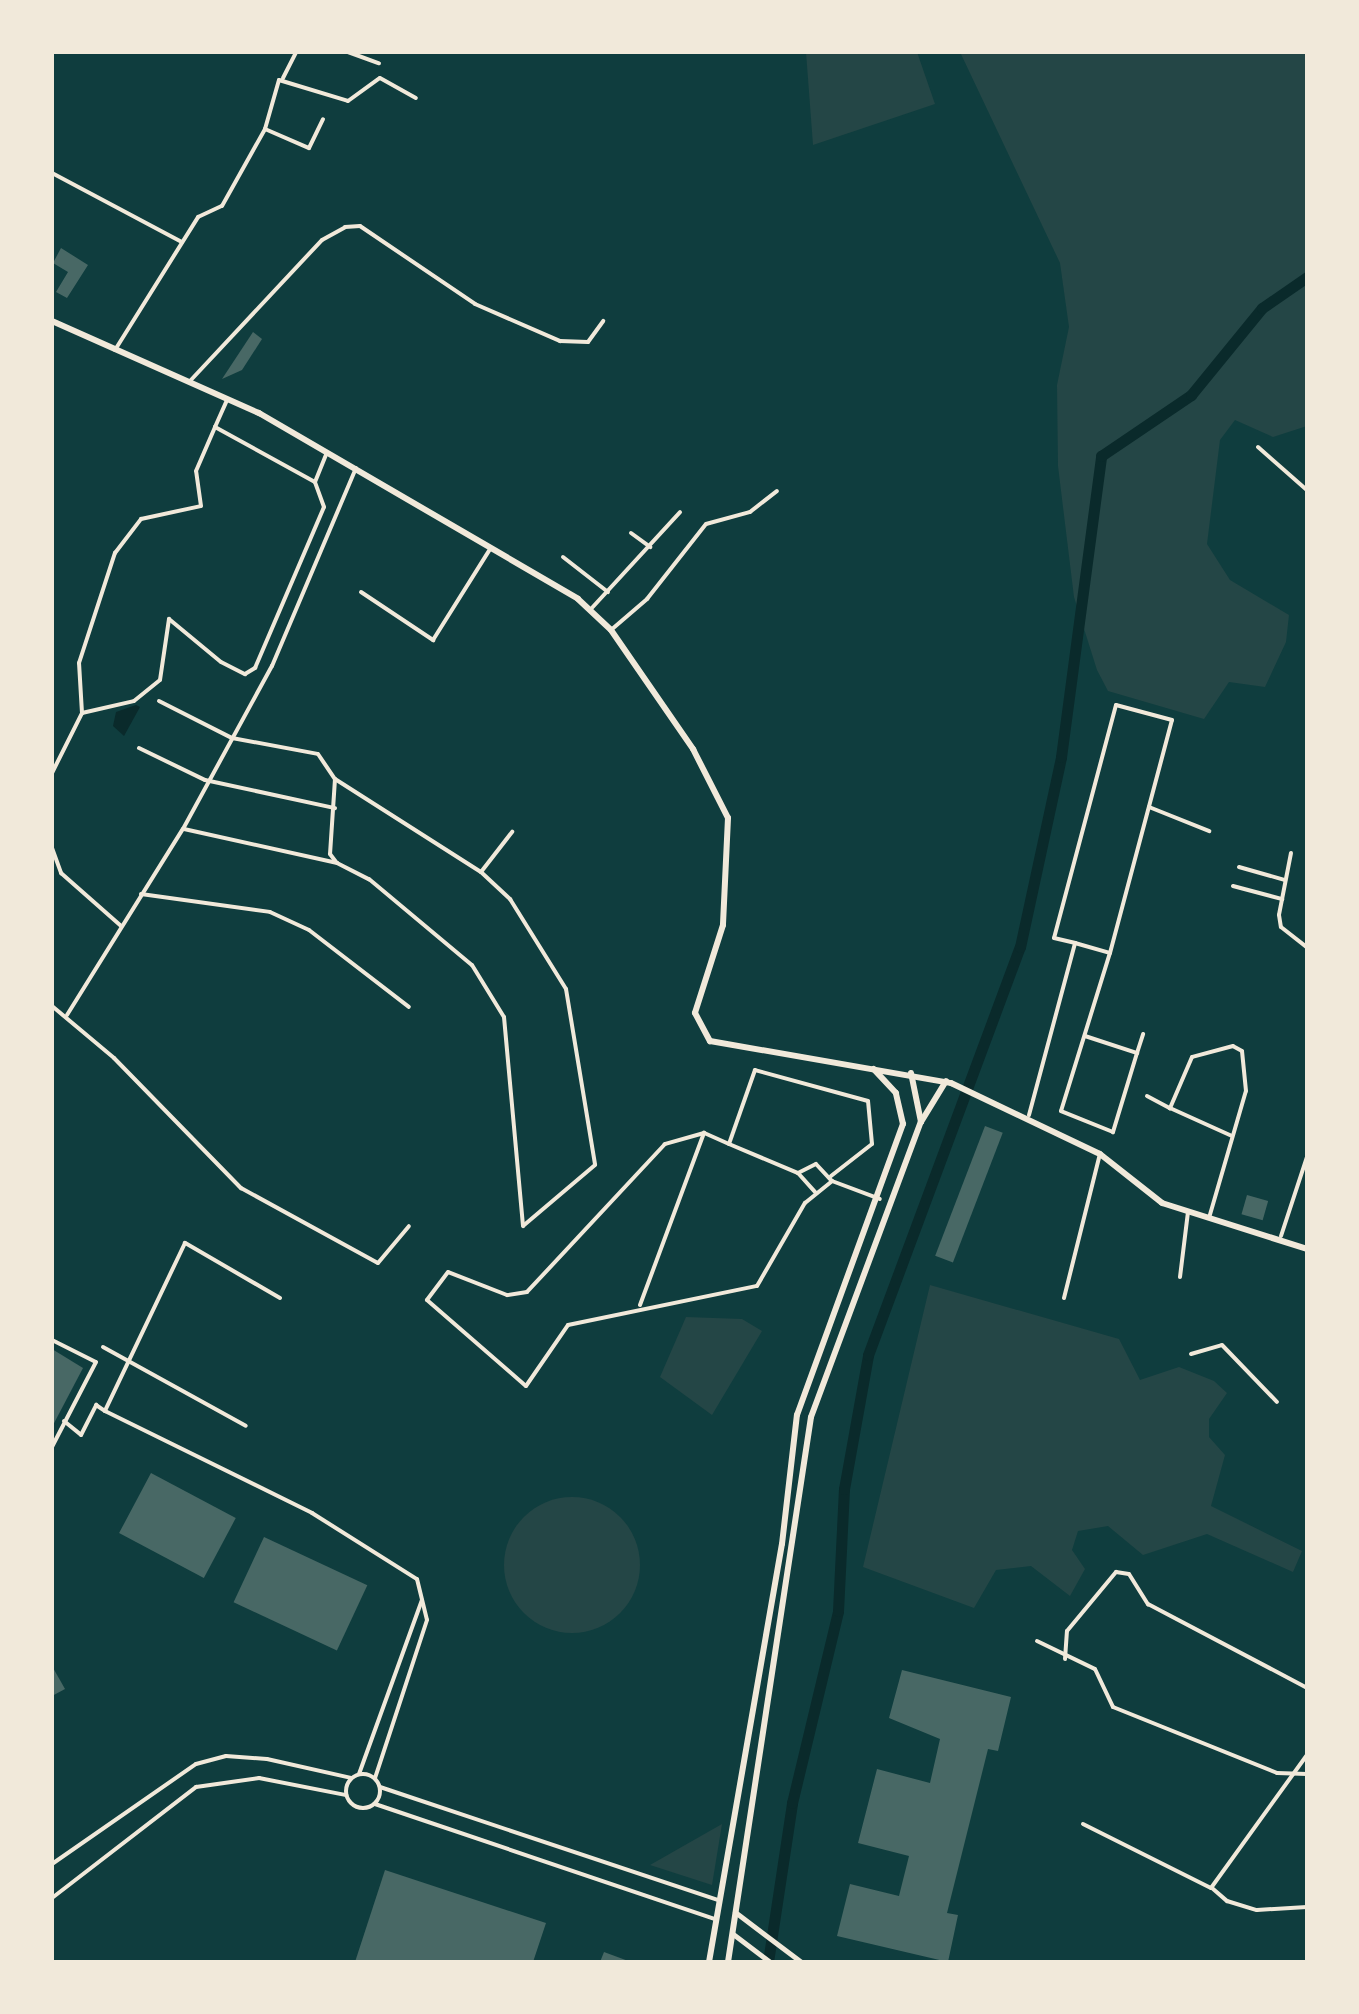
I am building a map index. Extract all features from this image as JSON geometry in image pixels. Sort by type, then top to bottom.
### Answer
[{"type":"main road","points":[[52,321],[228,398],[327,451],[590,610],[611,630],[693,749],[728,818],[725,911],[695,1013],[700,1033],[736,1050],[872,1067],[949,1082],[1029,1115],[1100,1154],[1162,1203],[1209,1219],[1281,1236],[1307,1249]]},
{"type":"main road","points":[[709,1962],[782,1544],[797,1415],[880,1199],[903,1124],[896,1093],[872,1067]]},
{"type":"main road","points":[[911,1073],[921,1122]]},
{"type":"main road","points":[[728,1962],[811,1417],[921,1122],[949,1082]]},
{"type":"main road","points":[[839,1301],[852,1308]]},
{"type":"street","points":[[115,350],[198,217],[222,206],[265,129],[296,52]]},
{"type":"street","points":[[348,52],[379,63]]},
{"type":"street","points":[[283,79],[348,101],[380,78],[416,98]]},
{"type":"street","points":[[265,129],[309,148],[323,119]]},
{"type":"street","points":[[52,173],[182,242]]},
{"type":"street","points":[[190,381],[322,240],[345,227],[360,226],[475,304],[560,341],[588,342],[603,321]]},
{"type":"street","points":[[52,773],[82,713],[79,663],[115,553],[141,519],[201,506],[196,471],[228,398]]},
{"type":"street","points":[[215,427],[315,482]]},
{"type":"street","points":[[1258,447],[1307,490]]},
{"type":"street","points":[[82,713],[134,701],[160,680],[169,619],[221,662],[245,674],[255,668],[324,507],[315,482],[327,451]]},
{"type":"street","points":[[67,1015],[120,925],[183,829],[205,780],[272,666],[356,468]]},
{"type":"street","points":[[611,630],[647,599],[706,524],[750,512],[777,491]]},
{"type":"street","points":[[590,610],[680,512]]},
{"type":"street","points":[[631,533],[650,547]]},
{"type":"street","points":[[361,592],[433,640],[490,549]]},
{"type":"street","points":[[563,557],[608,592]]},
{"type":"street","points":[[159,701],[232,738],[318,754],[335,779],[481,872],[510,899],[566,989],[595,1165],[523,1226],[504,1017],[450,943],[337,863],[330,854],[335,779]]},
{"type":"street","points":[[1110,953],[1054,938],[1116,705],[1172,720],[1110,953],[1061,1111],[1113,1132],[1143,1034]]},
{"type":"street","points":[[139,748],[205,780],[335,808]]},
{"type":"street","points":[[1149,807],[1209,831]]},
{"type":"street","points":[[183,829],[337,863]]},
{"type":"street","points":[[481,872],[512,832]]},
{"type":"street","points":[[52,848],[61,873],[120,925]]},
{"type":"street","points":[[1291,853],[1282,899],[1281,927],[1307,947]]},
{"type":"street","points":[[1239,867],[1285,880]]},
{"type":"street","points":[[1233,886],[1282,899]]},
{"type":"street","points":[[141,894],[270,912],[309,930],[409,1007]]},
{"type":"street","points":[[1029,1115],[1075,943]]},
{"type":"street","points":[[52,1006],[67,1015],[241,1188],[378,1263],[409,1226]]},
{"type":"street","points":[[1085,1036],[1137,1053]]},
{"type":"street","points":[[1170,1108],[1192,1057],[1242,1051],[1246,1091],[1209,1219]]},
{"type":"street","points":[[729,1144],[755,1070],[858,1094],[868,1101],[876,1134],[862,1156],[816,1193],[757,1286],[640,1305],[568,1325],[526,1386],[427,1300],[448,1272],[507,1295],[527,1292],[665,1144],[704,1133],[729,1144],[798,1173],[816,1193]]},
{"type":"street","points":[[1147,1096],[1232,1136]]},
{"type":"street","points":[[640,1305],[704,1133]]},
{"type":"street","points":[[1064,1298],[1100,1154]]},
{"type":"street","points":[[1281,1236],[1307,1157]]},
{"type":"street","points":[[798,1173],[816,1164],[831,1178],[880,1199]]},
{"type":"street","points":[[1180,1277],[1188,1212]]},
{"type":"street","points":[[105,1411],[185,1243],[280,1298]]},
{"type":"street","points":[[52,1340],[96,1362],[52,1447]]},
{"type":"street","points":[[1191,1354],[1222,1345],[1277,1402]]},
{"type":"street","points":[[103,1347],[246,1426]]},
{"type":"street","points":[[64,1421],[81,1435],[96,1405],[405,1567],[423,1598],[427,1620],[375,1778]]},
{"type":"street","points":[[1065,1659],[1067,1631],[1116,1572],[1129,1574],[1148,1604],[1307,1688]]},
{"type":"street","points":[[359,1774],[423,1598]]},
{"type":"street","points":[[1037,1641],[1065,1659],[1100,1674],[1113,1707],[1277,1773],[1307,1774]]},
{"type":"street","points":[[1211,1888],[1300,1774],[1307,1755]]},
{"type":"street","points":[[52,1864],[196,1764],[226,1756],[267,1759],[351,1778],[359,1774],[375,1778],[380,1787],[718,1900]]},
{"type":"street","points":[[52,1898],[196,1787],[259,1778],[346,1795],[360,1808],[375,1804],[715,1919]]},
{"type":"street","points":[[346,1795],[351,1778]]},
{"type":"street","points":[[375,1804],[380,1787]]},
{"type":"street","points":[[1083,1824],[1211,1888],[1227,1901],[1257,1910],[1307,1907]]},
{"type":"street","points":[[735,1912],[801,1962]]},
{"type":"street","points":[[733,1934],[770,1962]]},
{"type":"shaded area","points":[[806,52],[917,52],[935,104],[813,145]]},
{"type":"shaded area","points":[[960,52],[1307,52],[1307,426],[1273,437],[1235,420],[1220,440],[1207,544],[1230,580],[1289,615],[1286,642],[1265,687],[1229,682],[1204,719],[1108,691],[1097,670],[1074,597],[1058,466],[1057,385],[1069,327],[1060,263]]},
{"type":"shaded area","points":[[136,705],[140,707],[124,736],[113,726],[116,712]]},
{"type":"shaded area","points":[[930,1285],[1119,1339],[1140,1380],[1179,1367],[1214,1381],[1227,1393],[1209,1419],[1209,1437],[1225,1455],[1211,1506],[1302,1551],[1293,1572],[1207,1534],[1143,1555],[1108,1526],[1078,1531],[1072,1550],[1085,1569],[1070,1596],[1031,1566],[996,1570],[974,1608],[863,1567]]},
{"type":"shaded area","points":[[686,1317],[742,1319],[762,1331],[712,1415],[660,1377]]},
{"type":"shaded area","points":[[572,1497],[598,1502],[620,1517],[635,1539],[640,1565],[635,1591],[620,1613],[598,1628],[572,1633],[546,1628],[524,1613],[509,1591],[504,1565],[509,1539],[524,1517],[546,1502]]},
{"type":"shaded area","points":[[722,1824],[712,1885],[650,1865]]},
{"type":"building","points":[[61,248],[88,265],[67,298],[56,292],[68,272],[53,263]]},
{"type":"building","points":[[253,332],[262,339],[242,370],[222,379]]},
{"type":"building","points":[[985,1126],[1003,1133],[953,1263],[935,1256]]},
{"type":"building","points":[[1247,1195],[1268,1201],[1263,1220],[1241,1214]]},
{"type":"building","points":[[52,1349],[83,1368],[52,1427]]},
{"type":"building","points":[[151,1473],[236,1518],[204,1578],[119,1533]]},
{"type":"building","points":[[264,1537],[367,1585],[337,1650],[234,1602]]},
{"type":"building","points":[[52,1666],[65,1689],[52,1696]]},
{"type":"building","points":[[902,1670],[1011,1697],[998,1751],[988,1749],[947,1913],[958,1915],[948,1962],[837,1936],[850,1884],[899,1896],[909,1856],[858,1843],[877,1769],[930,1783],[940,1739],[889,1718]]},
{"type":"building","points":[[385,1870],[546,1923],[533,1962],[355,1962]]},
{"type":"building","points":[[604,1952],[631,1962],[600,1962]]},
{"type":"waterway","points":[[768,1962],[792,1803],[838,1611],[844,1489],[868,1355],[1020,947],[1061,757],[1101,456],[1191,395],[1262,308],[1307,277]]}]
